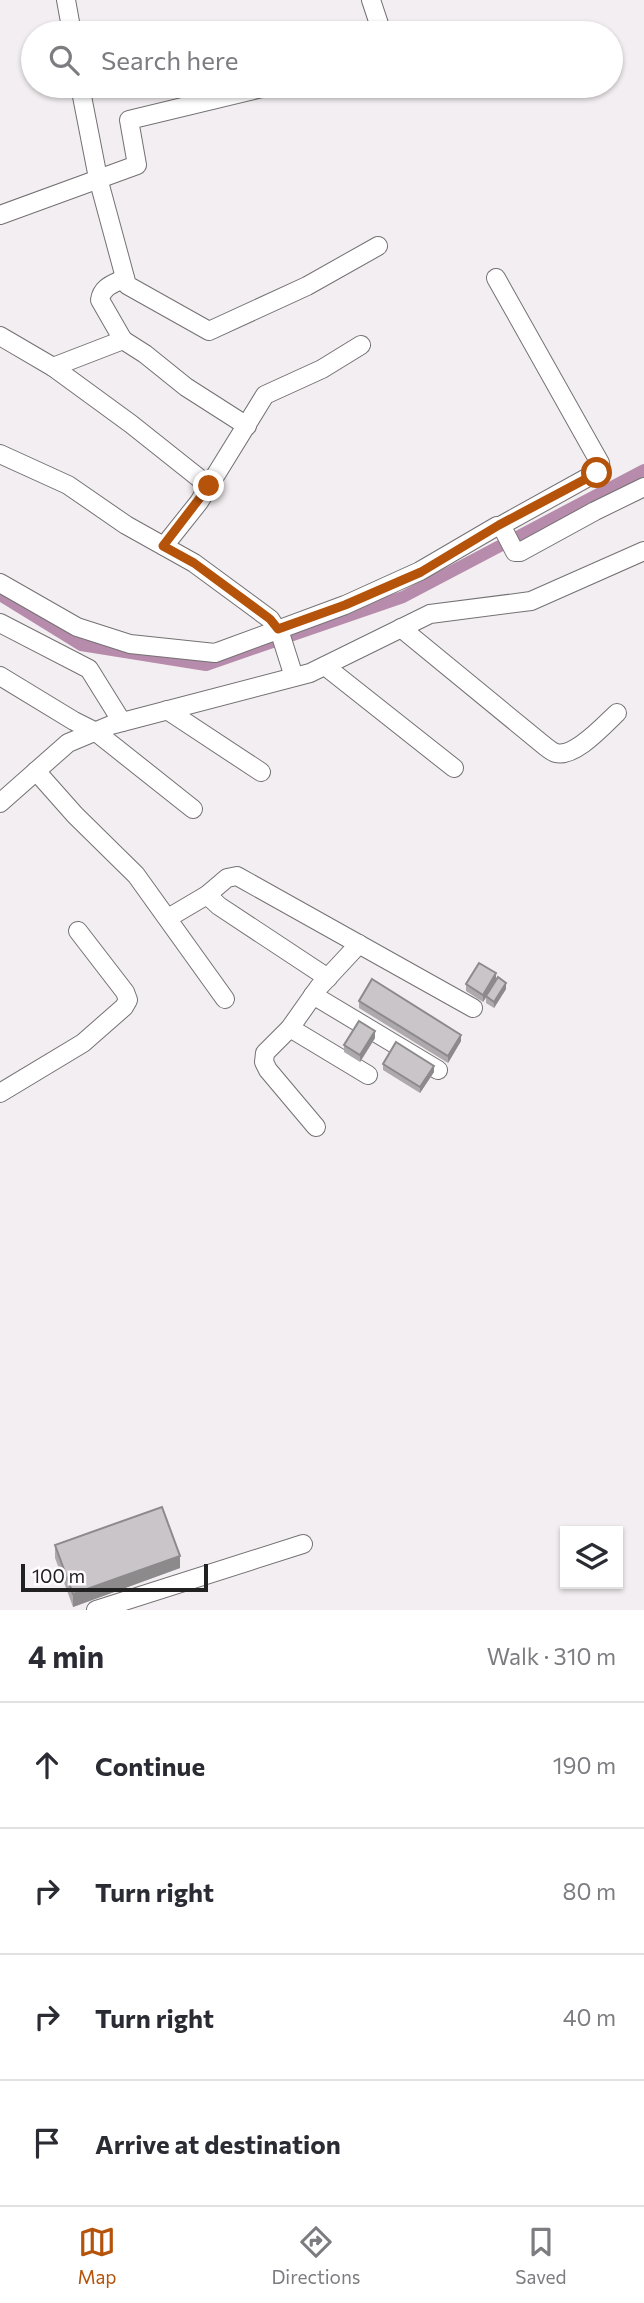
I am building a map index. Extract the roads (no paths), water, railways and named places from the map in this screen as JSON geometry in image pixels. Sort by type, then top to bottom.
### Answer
[{"type":"street","points":[[66,0],[70,21]]},
{"type":"street","points":[[371,0],[378,21]]},
{"type":"street","points":[[82,98],[98,178],[127,285],[209,331],[307,286],[377,246]]},
{"type":"street","points":[[0,215],[137,165],[130,120],[211,98]]},
{"type":"street","points":[[125,278],[105,288],[100,300],[123,340],[186,387],[247,426]]},
{"type":"street","points":[[0,583],[77,627],[130,643],[215,653],[281,637],[345,605],[506,536],[601,470],[600,463],[496,278]]},
{"type":"street","points":[[0,336],[53,367],[209,486]]},
{"type":"street","points":[[53,367],[123,340]]},
{"type":"street","points":[[163,546],[209,486],[265,395],[322,369],[361,345]]},
{"type":"street","points":[[0,454],[68,485],[126,525],[194,563],[270,619],[281,637],[294,677]]},
{"type":"street","points":[[506,536],[516,552],[520,552],[644,487]]},
{"type":"street","points":[[3,795],[68,743],[122,722],[294,677],[325,666],[430,614],[531,601],[644,551]]},
{"type":"street","points":[[0,623],[89,669],[122,722]]},
{"type":"street","points":[[401,628],[535,739],[557,754],[587,742],[617,713]]},
{"type":"street","points":[[325,666],[454,768]]},
{"type":"street","points":[[0,676],[96,732],[193,809]]},
{"type":"street","points":[[167,710],[261,772]]},
{"type":"street","points":[[36,771],[75,815],[136,875],[225,999]]},
{"type":"street","points":[[168,918],[207,895],[228,878],[237,876],[473,1008]]},
{"type":"street","points":[[207,895],[219,906],[328,978]]},
{"type":"street","points":[[0,1093],[83,1043],[124,1007],[128,1000],[125,992],[78,930]]},
{"type":"street","points":[[316,1127],[268,1070],[264,1062],[265,1053],[290,1028],[313,995],[359,944]]},
{"type":"street","points":[[313,995],[438,1070]]},
{"type":"street","points":[[290,1028],[368,1075]]},
{"type":"street","points":[[96,1610],[303,1544]]},
{"type":"waterway","points":[[0,595],[81,645],[206,665],[403,597],[644,470]]}]
